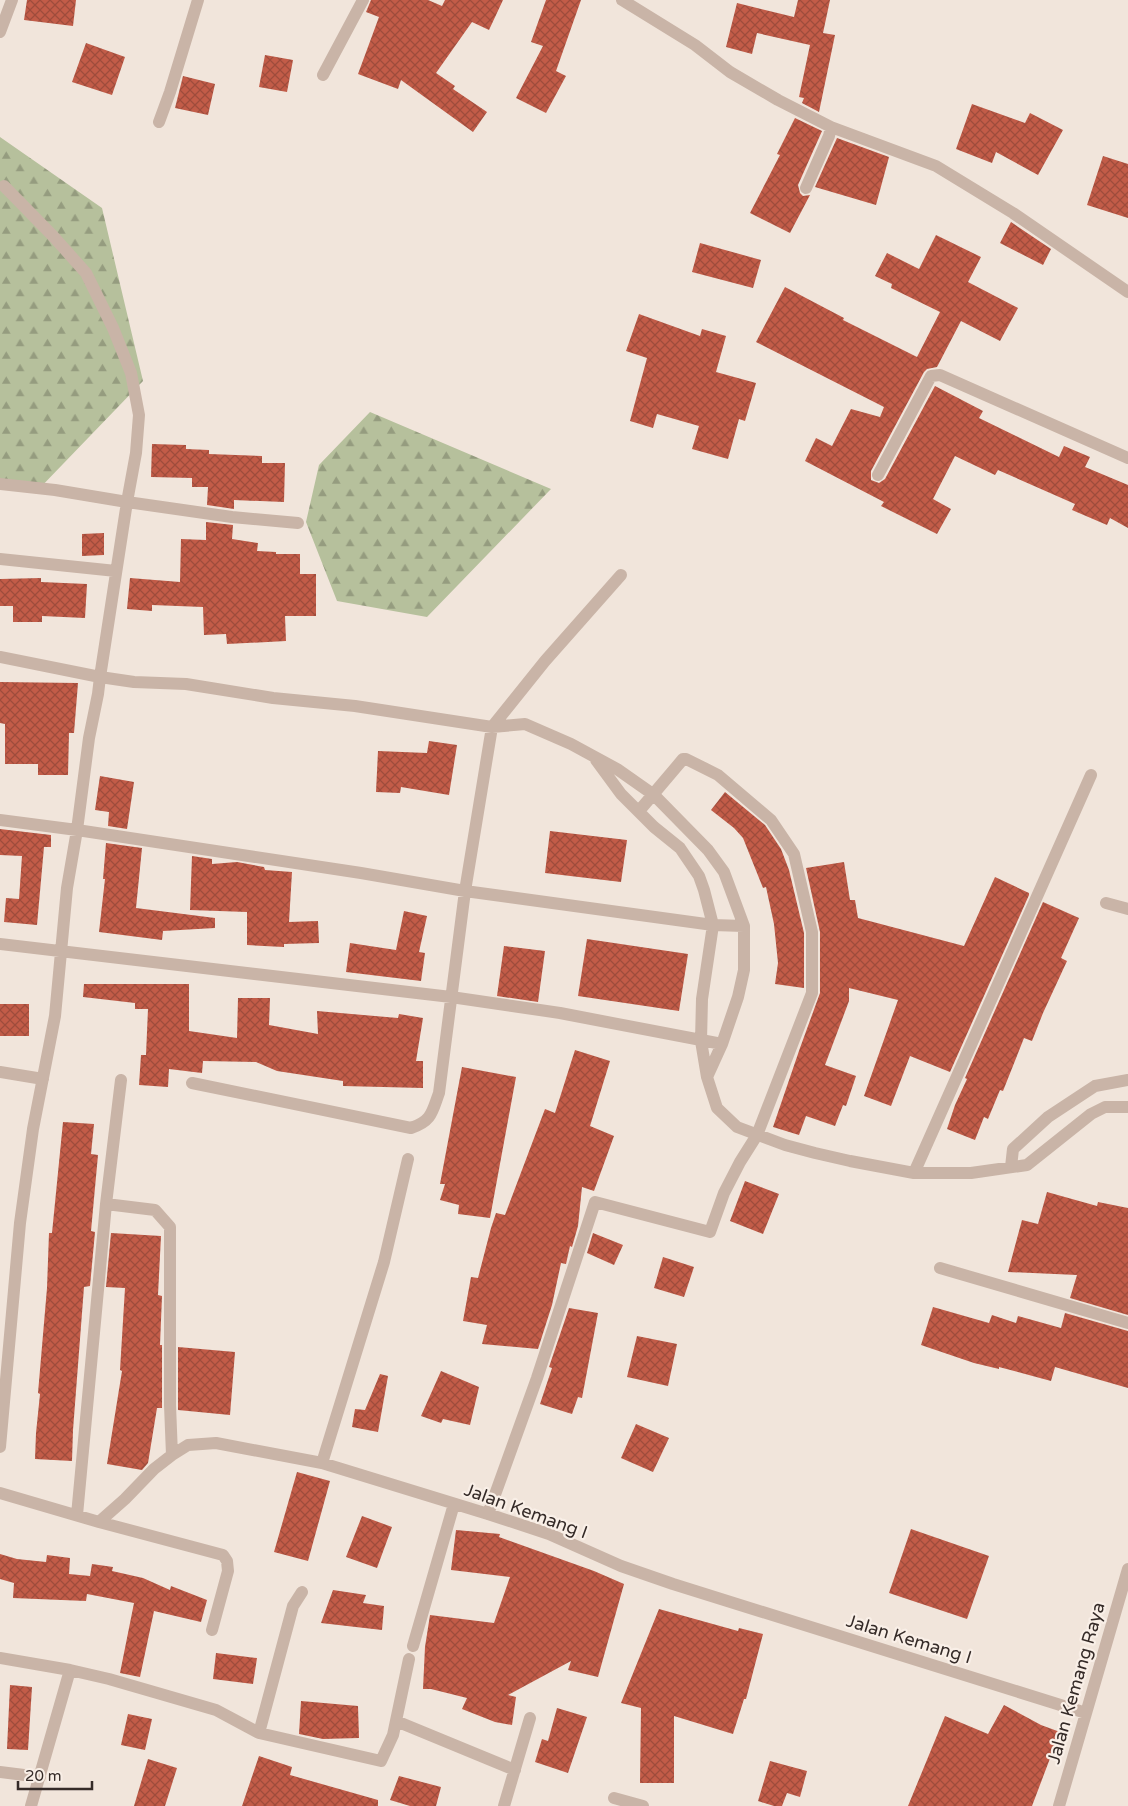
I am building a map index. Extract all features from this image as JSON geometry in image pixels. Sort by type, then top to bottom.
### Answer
[{"type":"street","points":[[0,32],[12,0]]},
{"type":"street","points":[[158,122],[170,92],[198,0]]},
{"type":"street","points":[[323,75],[363,0]]},
{"type":"street","points":[[622,0],[695,45],[730,72],[778,100],[830,126],[936,166],[1013,213],[1128,292]]},
{"type":"street","points":[[806,188],[829,136],[830,126]]},
{"type":"street","points":[[0,1447],[20,1223],[33,1129],[55,1016],[67,888],[126,502],[136,453],[139,415],[131,373],[114,328],[86,273],[4,186]]},
{"type":"street","points":[[878,475],[931,376],[935,374],[940,374],[1128,458]]},
{"type":"street","points":[[0,484],[55,490],[232,517],[298,523]]},
{"type":"street","points":[[0,559],[116,571]]},
{"type":"street","points":[[192,1083],[411,1128],[423,1124],[430,1117],[439,1093],[465,890],[492,727],[545,661],[621,574]]},
{"type":"street","points":[[0,657],[134,682],[186,684],[273,698],[354,706],[492,727],[525,724],[571,744],[617,769],[654,796],[708,850],[724,872],[744,926],[744,970],[738,997],[722,1044],[707,1077]]},
{"type":"street","points":[[593,756],[621,794],[680,848],[698,876],[704,890],[713,924],[702,999],[701,1041],[707,1077],[717,1108],[738,1127],[757,1135],[815,1153],[914,1173],[971,1173],[1027,1165],[1090,1114],[1105,1106],[1128,1106]]},
{"type":"street","points":[[488,1514],[537,1378],[595,1202],[710,1232],[724,1193],[757,1135],[812,993],[812,932],[794,854],[771,820],[718,774],[686,759],[683,759],[654,796],[639,811]]},
{"type":"street","points":[[914,1173],[1090,775]]},
{"type":"street","points":[[0,820],[77,830],[465,890],[713,924],[744,926]]},
{"type":"street","points":[[1106,903],[1128,909]]},
{"type":"street","points":[[0,944],[451,997],[560,1013],[722,1044]]},
{"type":"street","points":[[0,1072],[43,1079]]},
{"type":"street","points":[[76,1515],[106,1204],[121,1080]]},
{"type":"street","points":[[1010,1167],[1013,1149],[1048,1117],[1095,1086],[1128,1080]]},
{"type":"street","points":[[1095,1086],[1105,1106]]},
{"type":"street","points":[[322,1463],[384,1262],[408,1159]]},
{"type":"street","points":[[106,1204],[155,1210],[170,1227],[170,1405],[172,1454]]},
{"type":"street","points":[[940,1268],[1128,1323]]},
{"type":"street","name":"Jalan Kemang I","points":[[99,1522],[154,1469],[172,1454],[188,1445],[216,1443],[322,1463],[549,1534],[622,1566],[664,1581],[1086,1713]]},
{"type":"street","points":[[0,1493],[222,1555],[227,1561],[228,1570],[212,1630]]},
{"type":"street","points":[[413,1646],[454,1504]]},
{"type":"street","name":"Jalan Kemang Raya","points":[[1059,1806],[1126,1582],[1128,1569]]},
{"type":"street","points":[[259,1733],[293,1606],[302,1592]]},
{"type":"street","points":[[0,1658],[70,1670],[191,1702],[216,1710],[259,1733],[381,1761],[393,1735],[410,1660]]},
{"type":"street","points":[[31,1806],[70,1670]]},
{"type":"street","points":[[504,1806],[530,1718]]},
{"type":"street","points":[[396,1721],[515,1770]]},
{"type":"street","points":[[0,1772],[40,1778]]},
{"type":"street","points":[[614,1798],[643,1806]]},
{"type":"green space","points":[[0,137],[102,208],[143,381],[36,492],[0,481]]},
{"type":"green space","points":[[370,412],[551,489],[427,617],[337,601],[306,522],[319,465]]},
{"type":"building","points":[[27,0],[76,0],[73,26],[24,20]]},
{"type":"building","points":[[371,0],[428,0],[442,6],[445,0],[503,0],[489,30],[472,22],[436,73],[455,86],[453,89],[487,112],[473,132],[401,80],[398,89],[358,74],[379,17],[366,12]]},
{"type":"building","points":[[546,0],[581,0],[556,71],[566,76],[546,113],[516,98],[543,46],[531,42]]},
{"type":"building","points":[[798,0],[830,0],[823,33],[835,35],[819,112],[802,103],[804,98],[799,97],[810,45],[757,33],[752,54],[726,47],[737,3],[794,17]]},
{"type":"building","points":[[86,43],[125,57],[112,95],[72,82]]},
{"type":"building","points":[[265,55],[293,60],[287,92],[259,87]]},
{"type":"building","points":[[183,76],[215,84],[208,115],[175,108]]},
{"type":"building","points":[[972,104],[1025,123],[1030,113],[1063,130],[1038,175],[996,152],[992,163],[956,149]]},
{"type":"building","points":[[795,118],[822,131],[798,185],[803,196],[810,195],[790,233],[750,213],[780,155],[777,154]]},
{"type":"building","points":[[837,138],[889,157],[876,205],[815,187]]},
{"type":"building","points":[[1103,156],[1128,164],[1128,218],[1087,205]]},
{"type":"building","points":[[1011,222],[1051,249],[1043,265],[1000,243]]},
{"type":"building","points":[[936,235],[981,257],[968,282],[1018,308],[1000,341],[961,321],[937,367],[927,369],[924,372],[871,471],[871,480],[879,483],[885,479],[935,386],[983,411],[979,418],[1059,457],[1064,446],[1090,457],[1085,467],[1128,485],[1128,528],[1110,518],[1107,525],[1072,510],[1075,504],[998,470],[995,475],[955,456],[933,499],[951,509],[937,534],[881,506],[884,502],[805,461],[816,438],[832,446],[851,409],[880,417],[884,407],[756,342],[785,287],[844,318],[843,320],[917,357],[940,312],[891,288],[892,284],[875,276],[887,253],[919,269]]},
{"type":"building","points":[[700,243],[761,260],[753,288],[692,272]]},
{"type":"building","points":[[639,314],[700,336],[702,329],[726,336],[716,372],[756,383],[745,421],[739,419],[728,459],[692,449],[699,426],[657,414],[653,428],[630,421],[647,358],[626,351]]},
{"type":"building","points":[[152,444],[186,445],[186,449],[209,450],[209,454],[262,456],[262,463],[285,463],[284,502],[234,500],[234,509],[207,505],[208,487],[192,487],[192,478],[151,477]]},
{"type":"building","points":[[206,522],[233,525],[232,539],[258,543],[257,551],[276,552],[276,554],[300,554],[300,574],[316,574],[316,616],[285,616],[286,641],[227,644],[226,634],[204,635],[203,607],[152,605],[152,611],[127,609],[130,578],[180,582],[181,539],[206,540]]},
{"type":"building","points":[[104,533],[104,555],[82,556],[82,534]]},
{"type":"building","points":[[41,578],[41,582],[87,584],[85,618],[42,616],[42,622],[13,622],[13,606],[0,606],[0,579]]},
{"type":"building","points":[[0,682],[78,683],[74,733],[69,733],[68,775],[38,775],[38,764],[5,764],[5,724],[0,723]]},
{"type":"building","points":[[429,741],[457,745],[449,795],[401,787],[400,793],[376,792],[378,751],[427,753]]},
{"type":"building","points":[[100,776],[134,782],[127,829],[108,826],[109,812],[95,810]]},
{"type":"building","points":[[725,792],[765,825],[781,849],[789,870],[804,933],[804,988],[775,984],[778,963],[774,924],[766,887],[763,888],[743,838],[734,828],[711,810]]},
{"type":"building","points":[[0,829],[51,835],[51,847],[44,847],[37,925],[4,922],[6,898],[19,899],[22,856],[0,855]]},
{"type":"building","points":[[550,831],[627,840],[621,882],[545,873]]},
{"type":"building","points":[[106,843],[142,848],[136,908],[215,918],[215,928],[163,931],[162,940],[99,932],[105,879],[103,879]]},
{"type":"building","points":[[192,856],[212,859],[212,864],[237,862],[264,867],[265,870],[292,872],[289,922],[318,921],[319,943],[284,944],[284,947],[247,945],[247,912],[190,910]]},
{"type":"building","points":[[844,862],[850,900],[855,900],[858,918],[964,946],[995,877],[1029,893],[1029,895],[950,1072],[910,1056],[891,1106],[864,1096],[898,1000],[849,988],[849,1001],[825,1065],[856,1076],[846,1106],[843,1105],[835,1126],[806,1116],[799,1135],[773,1127],[820,993],[820,932],[806,868]]},
{"type":"building","points":[[1043,902],[1079,918],[1061,958],[1067,961],[1032,1041],[1024,1038],[1003,1091],[1000,1090],[988,1119],[984,1117],[975,1140],[947,1129],[967,1079],[965,1078]]},
{"type":"building","points":[[404,911],[427,916],[419,952],[425,953],[421,981],[346,972],[350,943],[396,950]]},
{"type":"building","points":[[587,939],[688,954],[679,1011],[578,996]]},
{"type":"building","points":[[504,946],[545,951],[538,1002],[497,996]]},
{"type":"building","points":[[84,984],[189,984],[189,1031],[237,1038],[238,998],[270,998],[269,1025],[318,1034],[317,1011],[398,1018],[399,1014],[423,1018],[416,1061],[423,1061],[423,1088],[343,1086],[343,1081],[277,1071],[256,1062],[203,1061],[202,1073],[169,1069],[168,1087],[139,1085],[141,1055],[146,1055],[148,1009],[135,1009],[135,1003],[83,997]]},
{"type":"building","points":[[0,1004],[29,1004],[29,1036],[0,1036]]},
{"type":"building","points":[[575,1050],[610,1061],[590,1126],[614,1136],[594,1191],[582,1187],[578,1226],[572,1247],[570,1246],[566,1264],[561,1263],[552,1305],[538,1349],[482,1344],[487,1325],[463,1321],[471,1277],[478,1278],[496,1213],[505,1215],[545,1109],[555,1113]]},
{"type":"building","points":[[462,1067],[516,1077],[490,1218],[458,1214],[459,1205],[440,1200],[445,1184],[440,1184]]},
{"type":"building","points":[[63,1122],[94,1124],[91,1154],[98,1155],[91,1231],[95,1232],[90,1286],[84,1287],[72,1461],[35,1459],[49,1233],[52,1233]]},
{"type":"building","points":[[745,1181],[779,1194],[763,1234],[730,1221]]},
{"type":"building","points":[[1047,1192],[1097,1206],[1098,1202],[1128,1208],[1128,1315],[1070,1298],[1077,1275],[1008,1272],[1022,1220],[1038,1224]]},
{"type":"building","points":[[111,1233],[161,1236],[158,1295],[162,1296],[160,1345],[162,1345],[162,1408],[157,1408],[148,1463],[142,1470],[107,1464],[122,1371],[120,1370],[125,1288],[106,1287]]},
{"type":"building","points":[[593,1233],[623,1245],[614,1265],[587,1253]]},
{"type":"building","points":[[663,1257],[694,1267],[684,1297],[654,1288]]},
{"type":"building","points":[[933,1307],[989,1323],[992,1315],[1016,1323],[1018,1316],[1061,1328],[1065,1313],[1128,1331],[1128,1388],[1055,1367],[1051,1381],[999,1367],[999,1369],[974,1363],[921,1345]]},
{"type":"building","points":[[569,1308],[598,1313],[582,1398],[578,1397],[572,1414],[540,1404],[552,1368],[549,1367]]},
{"type":"building","points":[[637,1336],[677,1344],[668,1386],[627,1377]]},
{"type":"building","points":[[178,1347],[235,1352],[230,1415],[178,1410]]},
{"type":"building","points":[[441,1371],[479,1387],[470,1425],[443,1419],[441,1423],[421,1416]]},
{"type":"building","points":[[380,1374],[388,1376],[378,1432],[352,1427],[355,1409],[365,1410]]},
{"type":"building","points":[[636,1424],[669,1438],[653,1472],[621,1458]]},
{"type":"building","points":[[297,1472],[330,1481],[308,1561],[274,1552]]},
{"type":"building","points":[[362,1516],[392,1527],[377,1568],[346,1557]]},
{"type":"building","points":[[911,1529],[989,1556],[967,1619],[889,1593]]},
{"type":"building","points":[[456,1530],[500,1534],[499,1537],[594,1571],[624,1584],[598,1677],[568,1670],[571,1661],[508,1695],[516,1697],[512,1725],[495,1722],[462,1709],[467,1698],[431,1689],[423,1689],[425,1647],[430,1615],[494,1623],[510,1577],[451,1570]]},
{"type":"building","points":[[0,1554],[17,1559],[46,1562],[47,1555],[70,1558],[69,1574],[90,1576],[92,1564],[113,1567],[112,1571],[143,1578],[170,1590],[171,1586],[207,1600],[201,1622],[154,1611],[140,1677],[120,1673],[134,1603],[87,1594],[86,1601],[13,1598],[14,1583],[0,1579]]},
{"type":"building","points":[[333,1590],[366,1595],[363,1603],[384,1606],[382,1630],[321,1623]]},
{"type":"building","points":[[659,1609],[738,1631],[739,1628],[763,1634],[746,1699],[744,1699],[733,1734],[674,1716],[674,1783],[640,1783],[641,1708],[621,1703]]},
{"type":"building","points":[[216,1653],[257,1658],[253,1684],[213,1679]]},
{"type":"building","points":[[10,1685],[32,1687],[28,1750],[7,1749]]},
{"type":"building","points":[[301,1701],[358,1706],[359,1738],[323,1739],[299,1734]]},
{"type":"building","points":[[1004,1705],[1041,1725],[1060,1732],[1032,1806],[908,1806],[945,1716],[988,1734]]},
{"type":"building","points":[[557,1708],[587,1717],[568,1773],[535,1762],[542,1739],[548,1741]]},
{"type":"building","points":[[128,1714],[152,1719],[145,1750],[121,1745]]},
{"type":"building","points":[[259,1756],[292,1767],[290,1775],[378,1800],[378,1806],[242,1806]]},
{"type":"building","points":[[148,1759],[177,1768],[165,1806],[134,1806]]},
{"type":"building","points":[[770,1761],[807,1771],[800,1797],[787,1793],[782,1806],[774,1806],[758,1801]]},
{"type":"building","points":[[399,1776],[441,1787],[436,1806],[410,1806],[390,1800]]}]
